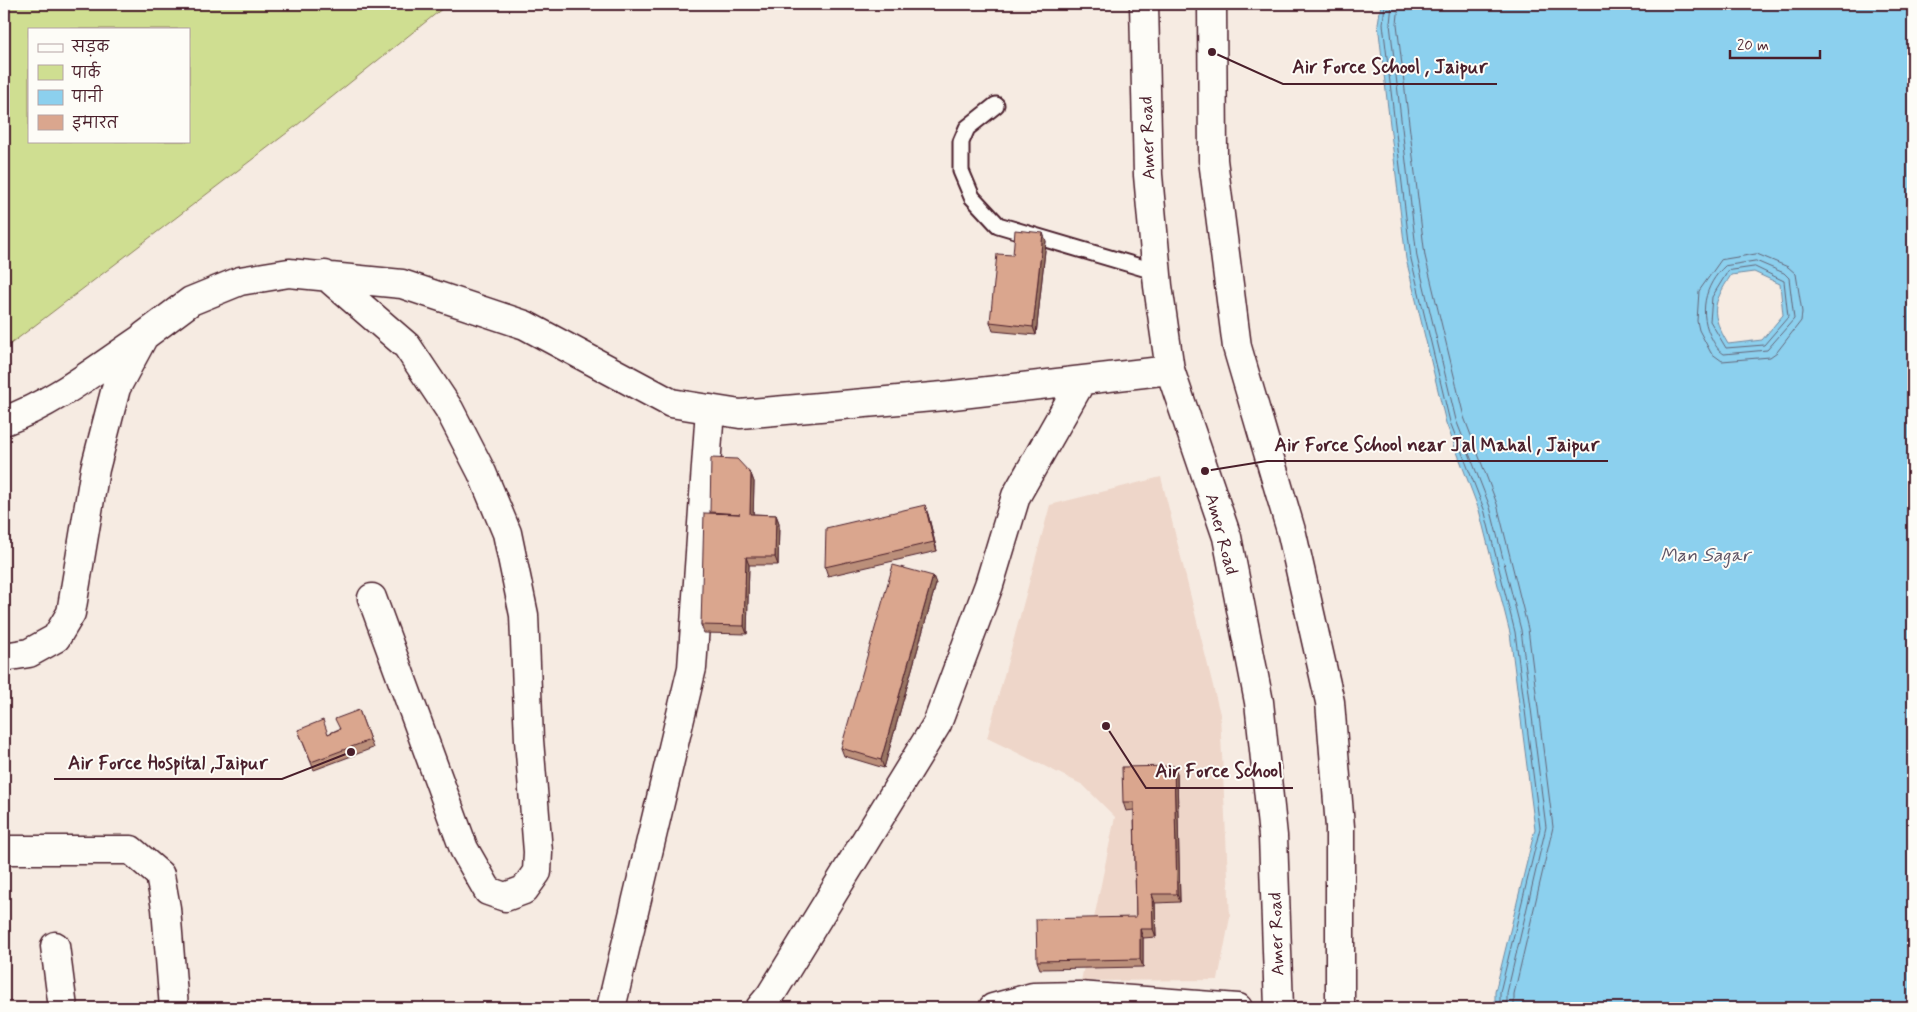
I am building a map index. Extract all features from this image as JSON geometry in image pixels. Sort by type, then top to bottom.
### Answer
[{"type":"street","name":"Amer Road","points":[[1144,4],[1148,175],[1157,272],[1170,370],[1227,537],[1258,702],[1273,836],[1278,1008]]},
{"type":"street","points":[[1212,4],[1213,160],[1237,347],[1292,534],[1330,702],[1340,827],[1340,1008]]},
{"type":"street","points":[[4,421],[19,416],[72,385],[191,301],[240,281],[290,273],[402,284],[525,325],[671,403],[740,414],[944,396],[1170,370]]},
{"type":"street","points":[[325,275],[407,346],[450,408],[482,473],[507,533],[524,615],[528,740],[538,852],[537,872],[524,890],[505,897],[488,891],[464,849],[372,598]]},
{"type":"street","points":[[4,657],[29,653],[56,638],[71,613],[95,469],[116,388],[144,336]]},
{"type":"street","points":[[760,1008],[780,979],[937,724],[990,585],[1016,496],[1082,380]]},
{"type":"street","points":[[611,1008],[692,668],[710,409]]},
{"type":"street","points":[[4,850],[132,850],[160,875],[166,908],[174,1008]]},
{"type":"street","points":[[55,946],[63,1008]]},
{"type":"street","points":[[993,1008],[1033,997],[1079,996],[1238,1008]]},
{"type":"lane","points":[[996,105],[967,128],[962,142],[961,171],[972,196],[998,225],[1157,272]]},
{"type":"shaded area","points":[[1161,477],[1220,714],[1230,917],[1218,980],[1081,981],[1115,817],[1083,785],[987,738],[1050,505]]},
{"type":"green space","points":[[4,4],[448,4],[296,126],[4,349]]},
{"type":"water","name":"Man Sagar","points":[[1381,4],[1913,4],[1913,1008],[1495,1008],[1495,992],[1535,829],[1510,633],[1479,510],[1446,423],[1406,259],[1378,24]],"holes":[[[1754,272],[1780,284],[1783,315],[1762,340],[1728,344],[1718,324],[1716,309],[1720,294],[1731,275]]]},
{"type":"building","points":[[1015,230],[1043,233],[1033,327],[990,322],[997,254],[1013,255]]},
{"type":"building","points":[[711,458],[737,459],[751,474],[750,514],[776,515],[775,557],[746,557],[744,626],[701,625],[704,513],[740,514],[710,512]]},
{"type":"building","points":[[925,505],[934,542],[825,567],[826,528]]},
{"type":"building","points":[[893,565],[933,576],[881,760],[841,748]]},
{"type":"building","points":[[359,710],[370,740],[311,762],[298,730],[323,720],[328,734],[340,729],[335,719]]},
{"type":"building","points":[[1174,766],[1177,894],[1152,894],[1153,929],[1140,929],[1140,959],[1037,961],[1036,919],[1136,917],[1134,802],[1123,802],[1122,767]]},
{"type":"place","name":"Air Force School , Jaipur","points":[[1212,52]]},
{"type":"place","name":"Air Force School near Jal Mahal , Jaipur","points":[[1205,471]]},
{"type":"place","name":"Air Force School","points":[[1106,726]]},
{"type":"place","name":"Air Force Hospital ,Jaipur","points":[[351,752]]}]
